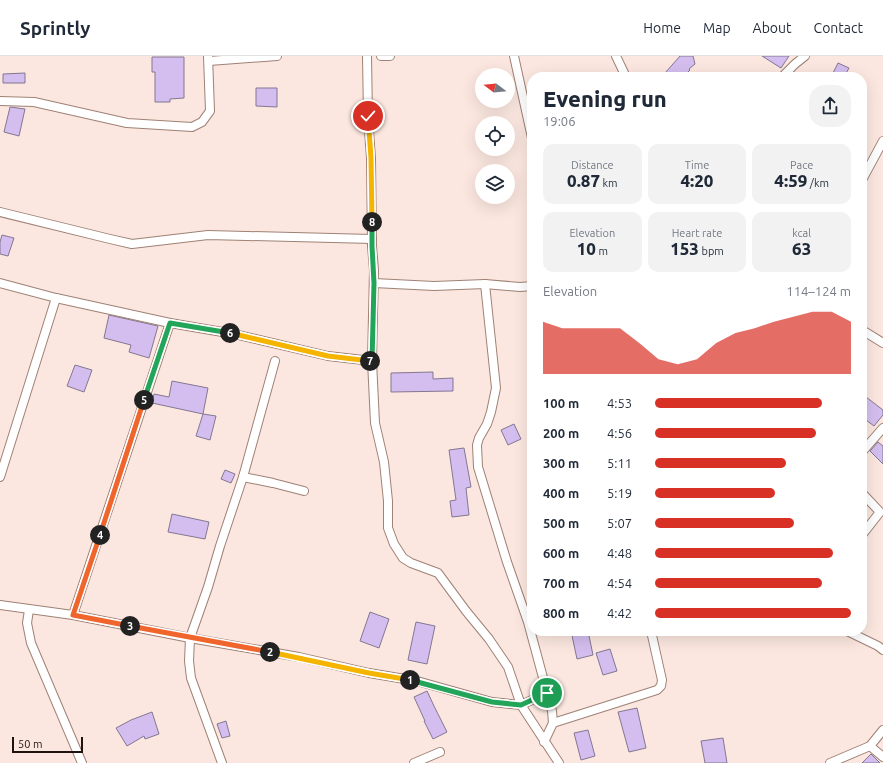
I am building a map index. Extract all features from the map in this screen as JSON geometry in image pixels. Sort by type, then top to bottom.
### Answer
[{"type":"street","points":[[0,101],[34,102],[127,122],[192,127],[202,122],[210,111],[208,59],[277,56]]},
{"type":"street","points":[[368,56],[368,116],[371,158],[374,283],[372,361],[375,423],[384,462],[388,501],[388,528],[394,544],[406,561],[435,570],[441,576],[502,658],[508,667],[521,705],[559,763]]},
{"type":"street","points":[[381,56],[390,56]]},
{"type":"street","points":[[514,56],[527,115]]},
{"type":"street","points":[[616,56],[624,72]]},
{"type":"street","points":[[787,72],[806,56]]},
{"type":"street","points":[[867,171],[883,141]]},
{"type":"street","points":[[0,212],[110,240],[132,244],[208,234],[372,239]]},
{"type":"street","points":[[0,283],[56,298],[170,323],[234,334],[328,356],[372,361]]},
{"type":"street","points":[[374,283],[434,286],[485,284],[527,286]]},
{"type":"street","points":[[485,284],[496,388],[489,418],[477,445],[478,467],[507,562],[527,619]]},
{"type":"street","points":[[0,477],[56,298]]},
{"type":"street","points":[[73,615],[170,323]]},
{"type":"street","points":[[867,333],[883,343]]},
{"type":"street","points":[[222,763],[191,678],[189,661],[190,638],[243,477],[275,361]]},
{"type":"street","points":[[867,446],[883,428]]},
{"type":"street","points":[[243,477],[304,491]]},
{"type":"street","points":[[867,498],[881,511],[867,529]]},
{"type":"street","points":[[0,605],[73,615],[190,638],[299,657],[369,673],[417,681],[492,702],[521,705],[547,693]]},
{"type":"street","points":[[29,610],[27,623],[31,643],[82,763]]},
{"type":"street","points":[[532,636],[552,711],[553,723],[544,742]]},
{"type":"street","points":[[553,723],[660,688],[662,680],[652,636]]},
{"type":"street","points":[[857,636],[883,650]]},
{"type":"street","points":[[830,763],[870,746],[883,730]]},
{"type":"street","points":[[870,746],[883,757]]},
{"type":"street","points":[[414,763],[440,752]]},
{"type":"building","points":[[680,56],[693,56],[695,64],[689,69],[690,70],[688,72],[666,72]]},
{"type":"building","points":[[762,56],[789,56],[781,68]]},
{"type":"building","points":[[152,57],[184,57],[184,98],[170,99],[170,102],[155,102],[155,72],[152,72]]},
{"type":"building","points":[[838,63],[849,68],[847,72],[834,72]]},
{"type":"building","points":[[25,73],[25,83],[3,83],[3,74]]},
{"type":"building","points":[[256,88],[277,88],[277,107],[256,106]]},
{"type":"building","points":[[10,107],[25,109],[19,136],[4,132]]},
{"type":"building","points":[[2,235],[14,238],[8,256],[0,254],[0,242]]},
{"type":"building","points":[[109,315],[158,326],[149,358],[129,352],[131,345],[104,338]]},
{"type":"building","points":[[75,365],[92,370],[84,392],[67,386]]},
{"type":"building","points":[[433,372],[433,379],[453,378],[453,391],[391,392],[391,373]]},
{"type":"building","points":[[172,381],[208,388],[203,414],[152,403],[154,394],[169,397]]},
{"type":"building","points":[[867,398],[883,410],[883,415],[874,426],[867,421]]},
{"type":"building","points":[[203,414],[216,416],[210,440],[196,436]]},
{"type":"building","points":[[514,424],[521,439],[508,445],[501,430]]},
{"type":"building","points":[[878,442],[883,446],[883,464],[870,451]]},
{"type":"building","points":[[464,448],[471,487],[466,488],[469,515],[452,517],[450,501],[456,500],[449,450]]},
{"type":"building","points":[[225,470],[235,474],[231,483],[221,479]]},
{"type":"building","points":[[172,514],[209,522],[205,539],[168,532]]},
{"type":"building","points":[[370,612],[389,619],[379,648],[360,641]]},
{"type":"building","points":[[416,622],[435,626],[427,664],[408,660]]},
{"type":"building","points":[[572,636],[589,636],[593,655],[577,659]]},
{"type":"building","points":[[610,649],[617,671],[603,675],[596,653]]},
{"type":"building","points":[[427,691],[447,732],[433,739],[414,697]]},
{"type":"building","points":[[637,708],[646,748],[629,752],[618,712]]},
{"type":"building","points":[[152,712],[159,734],[145,739],[144,736],[127,746],[116,728],[131,720]]},
{"type":"building","points":[[226,721],[230,736],[222,738],[217,724]]},
{"type":"building","points":[[588,730],[595,756],[581,760],[574,733]]},
{"type":"building","points":[[723,738],[727,763],[705,763],[701,741]]},
{"type":"building","points":[[871,754],[880,763],[862,763]]},
{"type":"route","points":[[368,116],[371,158],[372,259],[374,270],[372,361],[328,356],[234,334],[170,323],[73,615],[190,638],[299,657],[369,673],[417,681],[492,702],[521,705],[547,693]]}]
